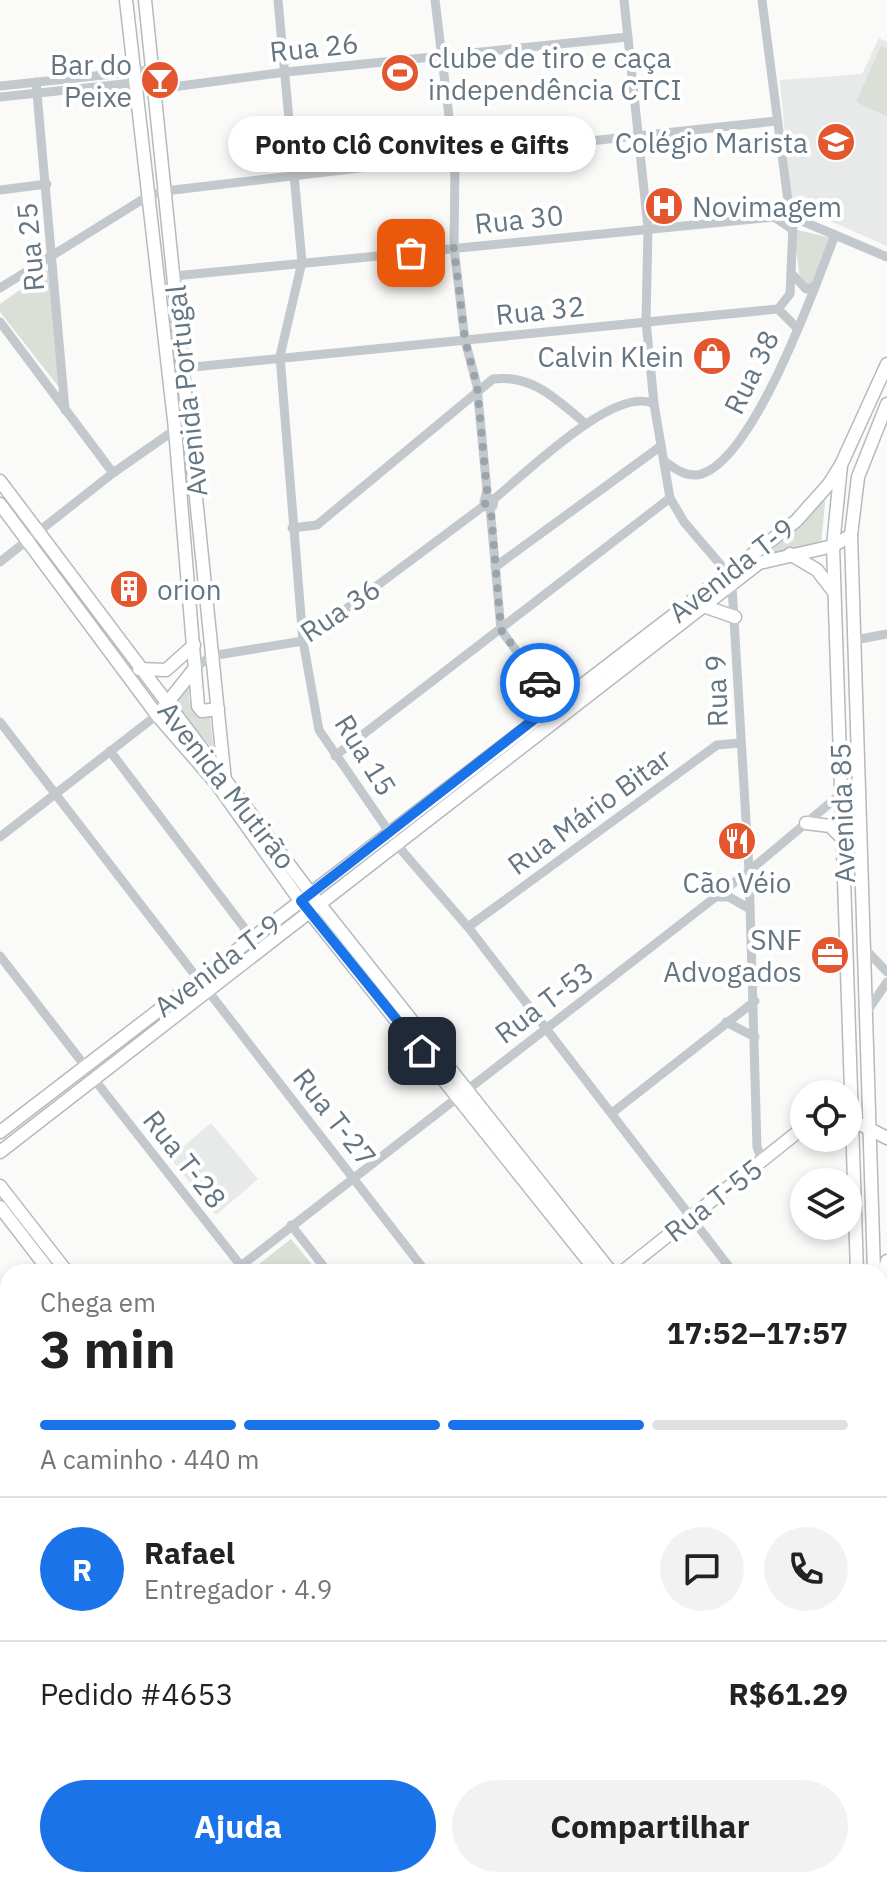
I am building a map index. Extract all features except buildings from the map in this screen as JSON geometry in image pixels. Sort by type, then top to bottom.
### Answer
[{"type":"main road","name":"Avenida Portugal","points":[[126,0],[175,429],[198,706],[202,711],[218,709]]},
{"type":"main road","name":"Avenida Portugal","points":[[145,0],[225,781]]},
{"type":"main road","name":"Avenida 85","points":[[849,1080],[833,546],[841,465],[887,364]]},
{"type":"main road","name":"Avenida 85","points":[[874,1264],[851,535],[858,477],[887,404]]},
{"type":"main road","name":"Avenida T-9","points":[[0,1132],[252,938],[311,903],[397,843],[706,607],[729,580],[796,521],[829,484],[841,465]]},
{"type":"main road","name":"Avenida Mutirão","points":[[0,481],[34,536],[216,783],[604,1264]]},
{"type":"main road","name":"Avenida Mutirão","points":[[0,504],[34,536],[139,669],[162,710],[225,781],[311,903]]},
{"type":"main road","name":"Avenida T-9","points":[[0,1152],[208,991],[389,832],[555,703],[729,580],[759,563],[833,546],[851,535]]},
{"type":"main road","points":[[790,554],[817,570],[834,592]]},
{"type":"main road","points":[[706,607],[735,617]]},
{"type":"main road","points":[[139,669],[166,670],[194,645]]},
{"type":"main road","name":"Rua 36","points":[[162,710],[195,668]]},
{"type":"main road","points":[[806,823],[830,826],[843,839]]},
{"type":"main road","name":"Avenida Mutirão","points":[[462,1091],[591,1264]]},
{"type":"main road","points":[[862,1123],[887,1140]]},
{"type":"main road","name":"Rua T-55","points":[[632,1264],[790,1138]]},
{"type":"main road","points":[[851,1153],[887,1140]]},
{"type":"main road","name":"Avenida 85","points":[[851,1153],[857,1264]]},
{"type":"main road","points":[[0,1186],[61,1264]]},
{"type":"main road","points":[[0,1207],[44,1264]]},
{"type":"street","name":"Rua 15","points":[[278,0],[302,262],[280,356],[303,641],[319,730],[397,843],[468,927],[727,1264]]},
{"type":"street","points":[[435,0],[452,156],[454,248],[465,340],[479,388],[501,630],[555,703]]},
{"type":"street","points":[[624,0],[648,228],[646,321],[654,404],[670,498],[684,522],[729,580]]},
{"type":"street","points":[[762,0],[788,204],[802,221],[887,257]]},
{"type":"street","name":"Rua 26","points":[[154,101],[172,87],[286,72],[628,37]]},
{"type":"street","points":[[0,86],[37,87],[152,75]]},
{"type":"street","points":[[0,97],[37,87]]},
{"type":"street","name":"Rua 25","points":[[37,87],[65,410]]},
{"type":"street","points":[[0,288],[148,196],[165,191],[777,121]]},
{"type":"street","points":[[0,190],[47,184]]},
{"type":"street","points":[[788,204],[774,217],[792,229]]},
{"type":"street","name":"Rua 30","points":[[174,276],[774,217]]},
{"type":"street","points":[[792,229],[802,221]]},
{"type":"street","points":[[792,229],[793,275],[790,294],[778,309],[797,328]]},
{"type":"street","name":"Rua 38","points":[[664,461],[678,471],[696,475],[730,452],[755,423],[835,235]]},
{"type":"street","points":[[793,275],[806,289],[815,287]]},
{"type":"street","name":"Rua 32","points":[[184,368],[280,356],[778,309]]},
{"type":"street","points":[[0,322],[113,473]]},
{"type":"street","points":[[292,528],[317,525],[493,379],[524,380],[546,390],[586,424]]},
{"type":"street","name":"Rua 36","points":[[195,668],[211,656],[303,641],[489,503],[586,424],[620,405],[641,401],[654,404]]},
{"type":"street","points":[[0,562],[113,473],[189,420]]},
{"type":"street","points":[[495,567],[661,446]]},
{"type":"street","points":[[335,756],[670,498]]},
{"type":"street","name":"Rua 9","points":[[729,580],[735,617],[749,871],[757,1147],[762,1161]]},
{"type":"street","points":[[500,612],[510,615],[525,611]]},
{"type":"street","points":[[855,640],[887,634]]},
{"type":"street","points":[[0,837],[162,710]]},
{"type":"street","points":[[0,722],[198,979]]},
{"type":"street","name":"Rua Mário Bitar","points":[[468,927],[717,745],[740,743]]},
{"type":"street","points":[[110,751],[252,938]]},
{"type":"street","points":[[842,793],[861,788]]},
{"type":"street","name":"Rua T-53","points":[[243,1264],[749,871],[842,793]]},
{"type":"street","points":[[715,897],[729,897],[750,909]]},
{"type":"street","points":[[866,950],[887,972]]},
{"type":"street","points":[[0,956],[85,1066]]},
{"type":"street","points":[[864,1016],[887,982]]},
{"type":"street","name":"Rua T-27","points":[[208,991],[420,1264]]},
{"type":"street","points":[[612,1113],[755,1001]]},
{"type":"street","points":[[726,1022],[755,1037]]},
{"type":"street","name":"Rua T-28","points":[[94,1079],[233,1264]]},
{"type":"street","points":[[291,1225],[322,1264]]},
{"type":"shaded area","name":"Colégio Marista","points":[[879,38],[887,42],[887,246],[791,204],[780,80],[862,74]]},
{"type":"shaded area","points":[[881,46],[887,48],[887,116],[856,102]]},
{"type":"shaded area","points":[[793,229],[831,238],[811,286],[805,286],[800,278]]},
{"type":"shaded area","points":[[49,269],[62,391],[0,312],[0,304]]},
{"type":"shaded area","points":[[826,492],[821,545],[768,553],[745,571],[743,567]]},
{"type":"shaded area","points":[[189,683],[189,700],[194,712],[210,716],[214,751],[172,702]]},
{"type":"shaded area","points":[[211,1123],[258,1179],[216,1215],[170,1158]]},
{"type":"shaded area","points":[[291,1239],[311,1264],[259,1264]]},
{"type":"way so far","points":[[411,253],[454,248],[465,340],[477,386],[487,491],[484,502],[491,513],[501,630],[540,683]]},
{"type":"place","name":"clube de tiro e caça independência CTCI","points":[[400,73]]},
{"type":"place","name":"Bar do Peixe","points":[[160,80]]},
{"type":"place","name":"Colégio Marista","points":[[836,142]]},
{"type":"place","name":"Novimagem","points":[[664,206]]},
{"type":"place","name":"Ponto Clô Convites e Gifts","points":[[411,253]]},
{"type":"place","name":"Calvin Klein","points":[[712,356]]},
{"type":"place","name":"orion","points":[[129,589]]},
{"type":"place","name":"Cão Véio","points":[[737,841]]},
{"type":"place","name":"SNF Advogados","points":[[830,955]]},
{"type":"route","points":[[422,1051],[301,901],[555,703],[540,683]]}]
